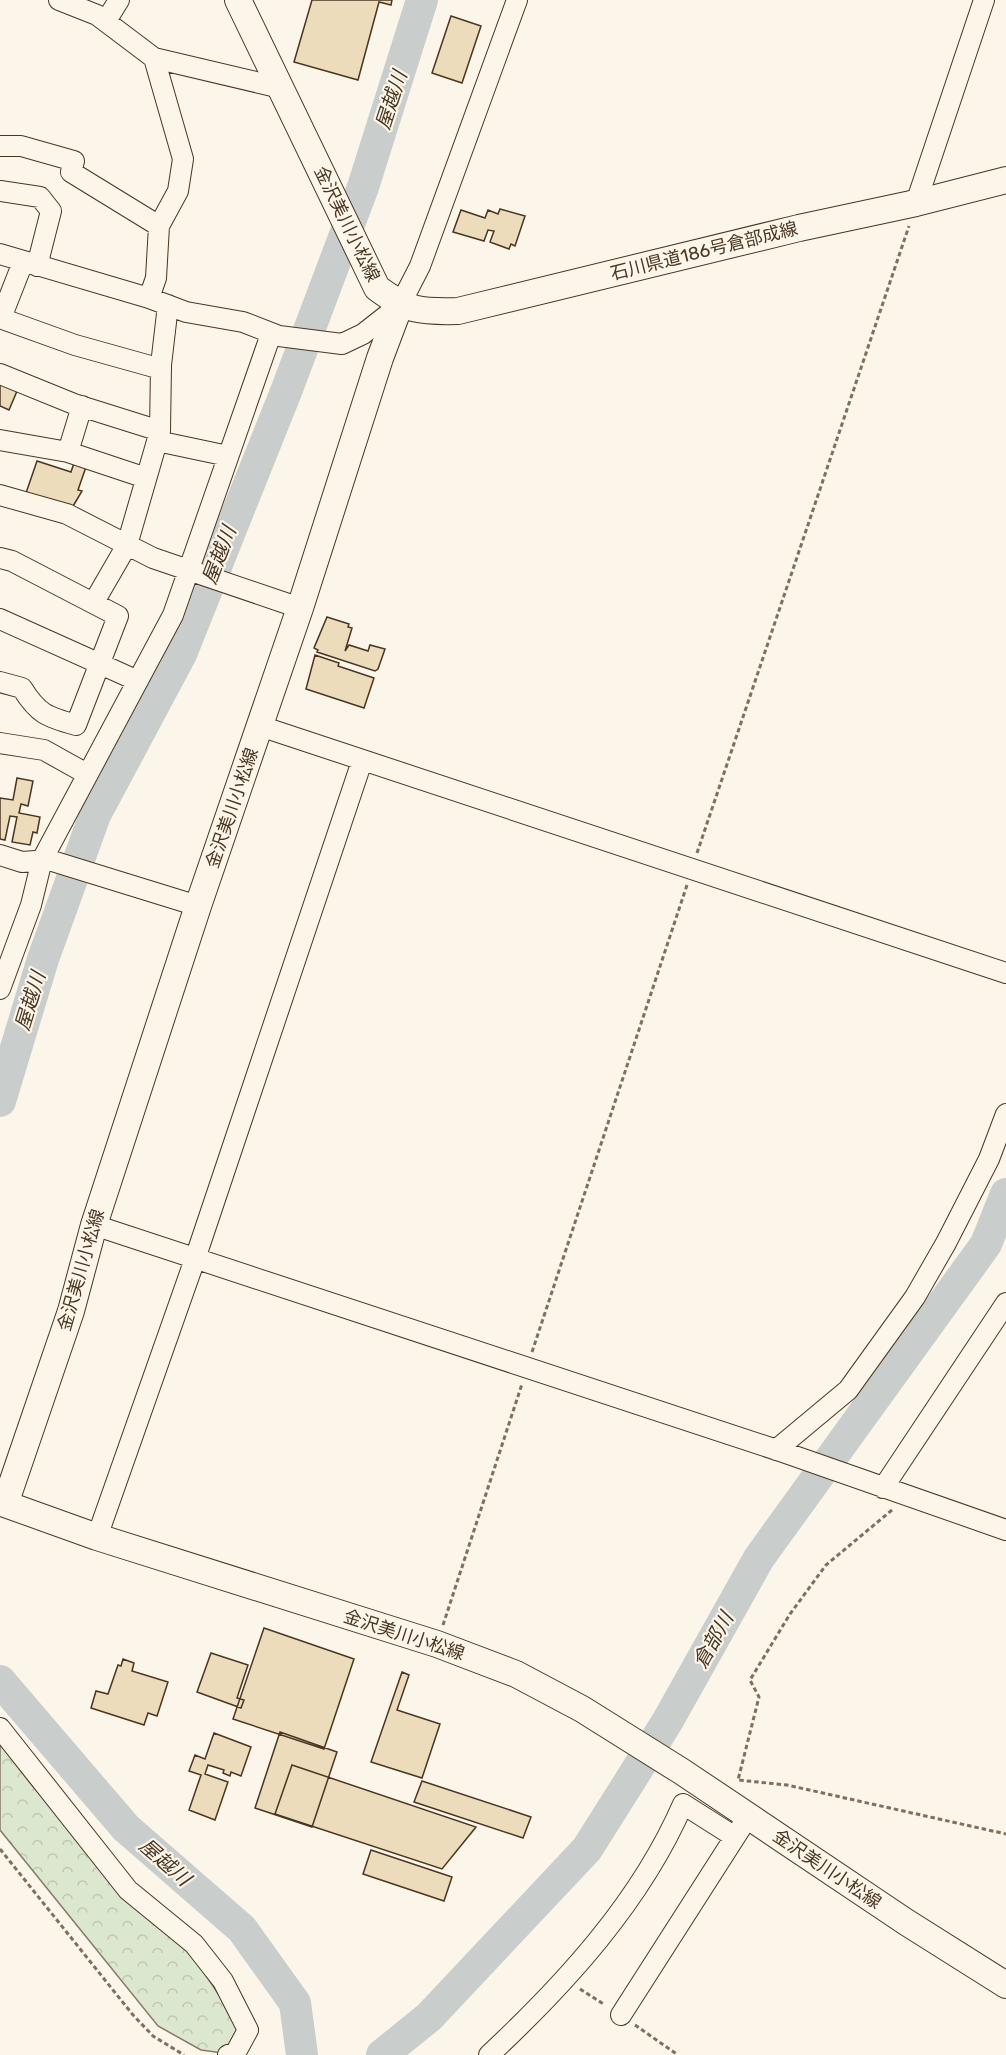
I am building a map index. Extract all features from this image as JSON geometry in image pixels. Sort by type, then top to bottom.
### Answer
[{"type":"main road","name":"金沢美川小松線","points":[[238,0],[377,288],[400,305],[376,369],[300,608],[198,906],[94,1225],[71,1311],[2,1508],[437,1644],[516,1674],[617,1731],[681,1771],[742,1827],[906,1922],[1006,1985]]},
{"type":"main road","name":"石川県道186号倉部成線","points":[[400,305],[426,311],[458,311],[1006,180]]},
{"type":"street","points":[[59,0],[98,15],[154,58],[281,88]]},
{"type":"street","points":[[106,21],[119,0]]},
{"type":"street","points":[[0,254],[149,298],[186,312],[243,322],[275,335],[342,344],[363,334],[400,305],[420,266],[517,0]]},
{"type":"street","points":[[916,203],[984,0]]},
{"type":"street","points":[[149,298],[156,278],[159,226],[178,191],[183,159],[154,58]]},
{"type":"street","points":[[0,146],[21,146],[74,161],[71,172],[159,226]]},
{"type":"street","points":[[0,191],[40,197],[51,211],[30,264],[0,318],[75,345],[161,369]]},
{"type":"street","points":[[94,602],[127,544],[159,436],[161,369],[168,305]]},
{"type":"street","points":[[0,989],[46,861],[87,774],[173,615],[192,570],[228,456],[275,335]]},
{"type":"street","points":[[0,374],[159,436],[228,456]]},
{"type":"street","points":[[68,452],[82,406]]},
{"type":"street","points":[[0,440],[68,452],[146,478]]},
{"type":"street","points":[[0,495],[67,514],[153,558],[300,608]]},
{"type":"street","points":[[0,558],[12,561],[118,616],[76,725],[57,720],[34,708],[22,688],[0,682]]},
{"type":"street","points":[[0,619],[138,681]]},
{"type":"street","points":[[260,726],[1006,972]]},
{"type":"street","points":[[0,743],[44,750],[87,774]]},
{"type":"street","points":[[98,1537],[195,1259],[362,761]]},
{"type":"street","points":[[0,855],[22,862],[46,861],[198,906]]},
{"type":"street","points":[[780,1451],[848,1390],[915,1297],[946,1243],[989,1159],[1006,1114]]},
{"type":"street","points":[[94,1225],[780,1451],[1006,1530]]},
{"type":"street","points":[[883,1488],[1006,1304]]},
{"type":"street","points":[[0,1728],[128,1890],[194,1944],[223,1981],[248,2030],[236,2052],[228,2055]]},
{"type":"street","points":[[489,2055],[539,2008],[603,1934],[667,1842],[683,1803],[742,1827],[621,2015]]},
{"type":"path","points":[[437,1644],[692,869],[916,203]]},
{"type":"path","points":[[898,1506],[826,1565],[790,1614],[750,1680],[759,1696],[738,1780],[787,1785],[1006,1834]]},
{"type":"path","points":[[0,1849],[133,2015],[153,2036],[184,2055]]},
{"type":"green space","points":[[0,1744],[31,1784],[120,1887],[193,1956],[241,2028],[223,2053],[201,2050],[158,2026],[0,1830]]},
{"type":"building","points":[[312,0],[392,0],[391,5],[379,2],[358,80],[294,62]]},
{"type":"building","points":[[451,16],[481,26],[462,83],[432,73]]},
{"type":"building","points":[[500,209],[525,216],[515,246],[511,244],[509,249],[490,242],[494,231],[488,230],[484,241],[453,232],[461,210],[485,218],[488,210],[498,214]]},
{"type":"building","points":[[0,383],[17,391],[9,410],[0,406]]},
{"type":"building","points":[[75,460],[87,464],[78,490],[82,491],[72,508],[26,493],[37,461],[71,472]]},
{"type":"building","points":[[327,617],[349,624],[348,627],[352,628],[345,651],[349,645],[368,651],[370,645],[385,649],[378,669],[375,671],[317,652],[318,650],[314,648]]},
{"type":"building","points":[[315,655],[339,663],[338,666],[374,678],[364,708],[306,689]]},
{"type":"building","points":[[17,778],[33,781],[28,806],[21,804],[19,813],[40,817],[37,833],[33,832],[30,845],[12,842],[17,817],[10,816],[5,840],[0,839],[0,798],[13,800]]},
{"type":"building","points":[[264,1628],[354,1659],[324,1749],[233,1719]]},
{"type":"building","points":[[211,1653],[248,1665],[237,1698],[244,1700],[241,1708],[197,1692]]},
{"type":"building","points":[[123,1659],[134,1663],[132,1671],[168,1682],[157,1716],[148,1713],[144,1725],[91,1708],[96,1691],[108,1694],[118,1665],[121,1666]]},
{"type":"building","points":[[402,1672],[409,1675],[397,1710],[440,1724],[422,1778],[371,1762]]},
{"type":"building","points":[[280,1732],[337,1752],[312,1827],[255,1808]]},
{"type":"building","points":[[214,1733],[251,1747],[241,1776],[231,1772],[230,1776],[223,1773],[224,1770],[208,1765],[205,1774],[228,1782],[215,1820],[189,1810],[201,1775],[189,1771],[195,1755],[205,1759]]},
{"type":"building","points":[[292,1765],[476,1827],[442,1869],[275,1814]]},
{"type":"building","points":[[422,1781],[531,1817],[523,1838],[414,1802]]},
{"type":"building","points":[[371,1850],[452,1877],[444,1901],[363,1874]]},
{"type":"waterway","name":"屋越川","points":[[0,1101],[43,959],[95,815],[181,654],[287,389],[363,187],[422,0]]},
{"type":"waterway","name":"倉部川","points":[[382,2055],[429,2017],[587,1849],[667,1722],[759,1558],[986,1244],[1006,1194]]},
{"type":"waterway","name":"屋越川","points":[[0,1681],[126,1828],[242,1929],[295,2003],[302,2055]]}]
